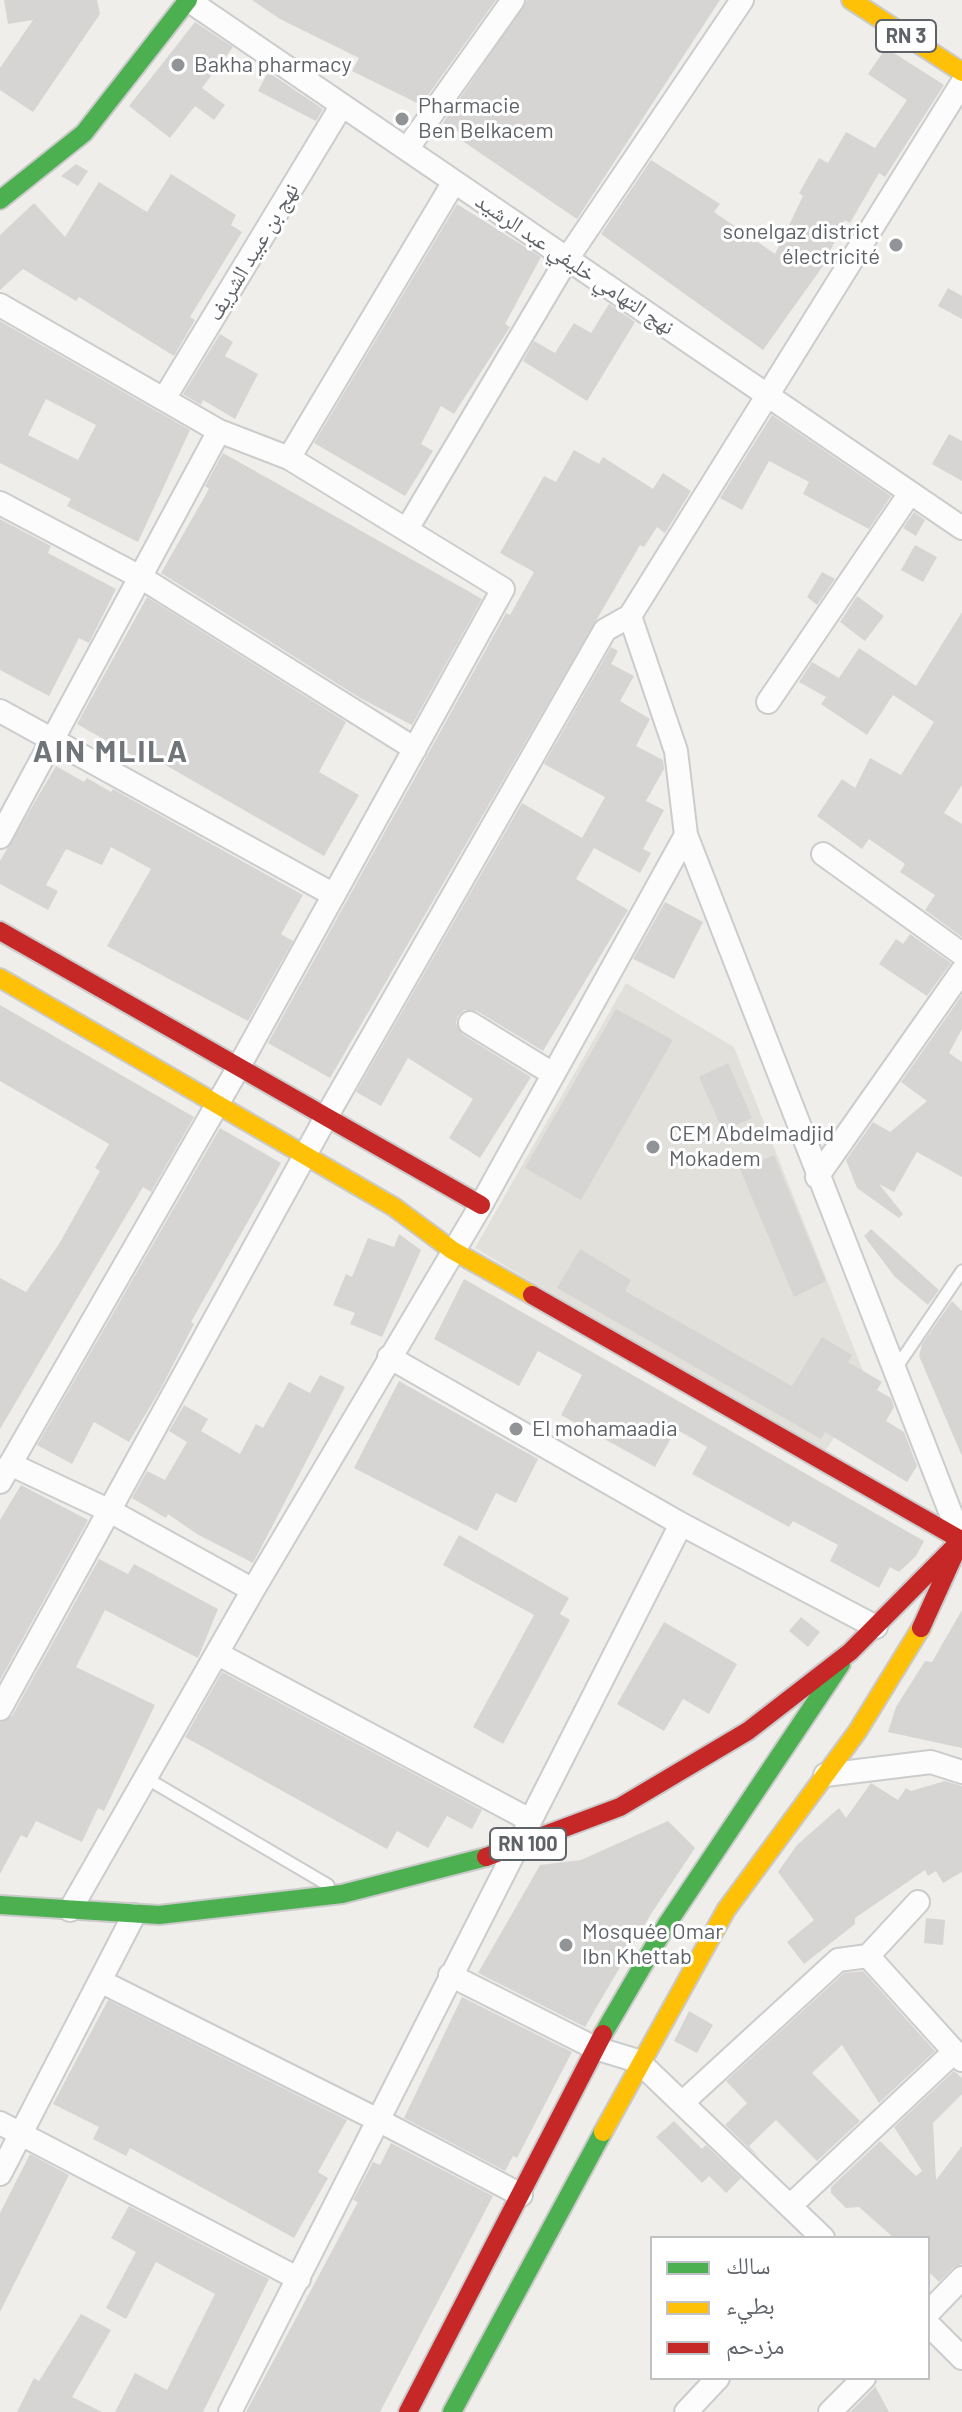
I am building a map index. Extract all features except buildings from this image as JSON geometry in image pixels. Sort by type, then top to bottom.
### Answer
[{"type":"street","points":[[0,200],[84,133],[188,0]]},
{"type":"street","name":"نهج التهامي خليفي عبد الرشيد","points":[[188,0],[962,528]]},
{"type":"street","points":[[407,149],[513,0]]},
{"type":"street","points":[[407,529],[567,259],[742,0]]},
{"type":"street","name":"RN 3","points":[[851,0],[962,72]]},
{"type":"street","points":[[0,1709],[325,1119],[605,630],[630,616],[962,83]]},
{"type":"street","name":"نهج بن عبيد الشريف","points":[[164,399],[342,105]]},
{"type":"street","points":[[289,458],[454,182]]},
{"type":"street","points":[[0,305],[219,431],[289,458],[503,589],[237,1070],[5,1473],[110,1511],[253,1590]]},
{"type":"street","points":[[0,837],[219,431]]},
{"type":"street","points":[[768,702],[910,493]]},
{"type":"street","points":[[0,503],[142,578],[415,749]]},
{"type":"street","points":[[422,2384],[457,2410],[638,2061],[726,1910],[900,1667],[962,1540],[817,1177],[686,835],[676,751],[630,616]]},
{"type":"street","points":[[0,711],[334,895]]},
{"type":"street","points":[[70,1910],[253,1590],[481,1205],[686,835]]},
{"type":"street","points":[[823,854],[962,954]]},
{"type":"street","points":[[0,931],[237,1070],[481,1205]]},
{"type":"street","points":[[817,1177],[962,971]]},
{"type":"street","points":[[0,978],[394,1207],[452,1250],[962,1540]]},
{"type":"street","points":[[470,1023],[553,1074]]},
{"type":"street","points":[[389,1357],[681,1524],[876,1627]]},
{"type":"street","points":[[230,2412],[512,1850],[681,1524]]},
{"type":"street","name":"RN 100","points":[[0,1905],[134,1915],[342,1894],[512,1850],[620,1807],[748,1731],[850,1652],[962,1540]]},
{"type":"street","points":[[408,2412],[595,2048],[667,1924],[850,1652]]},
{"type":"street","points":[[218,1654],[528,1819]]},
{"type":"street","points":[[825,1775],[931,1762],[962,1772]]},
{"type":"street","points":[[682,2103],[838,1960],[868,1956],[918,1902]]},
{"type":"street","points":[[0,2174],[134,1915]]},
{"type":"street","points":[[790,2206],[958,2056],[868,1956]]},
{"type":"street","points":[[450,1975],[595,2048],[638,2061],[821,2236]]},
{"type":"street","points":[[100,1981],[521,2195]]},
{"type":"street","points":[[0,2123],[299,2279]]},
{"type":"street","points":[[930,2311],[962,2278]]},
{"type":"street","points":[[930,2326],[962,2358]]},
{"type":"street","points":[[686,2412],[716,2380]]},
{"type":"street","points":[[830,2412],[862,2380]]},
{"type":"lane","points":[[894,1371],[962,1271]]},
{"type":"lane","points":[[146,1778],[342,1894]]},
{"type":"shaded area","name":"CEM Abdelmadjid Mokadem","points":[[626,983],[734,1047],[869,1386],[823,1454],[475,1248]]},
{"type":"traffic: fast","points":[[0,200],[84,133],[188,0]]},
{"type":"traffic: fast","points":[[603,2034],[667,1924],[841,1664]]},
{"type":"traffic: fast","points":[[0,1905],[159,1915],[342,1894],[486,1857]]},
{"type":"traffic: fast","points":[[452,2412],[603,2132]]},
{"type":"traffic: slow","points":[[851,0],[962,72]]},
{"type":"traffic: slow","points":[[0,978],[394,1207],[452,1250],[532,1295]]},
{"type":"traffic: slow","points":[[603,2132],[726,1910],[857,1732],[921,1628]]},
{"type":"traffic: jam","points":[[0,931],[481,1205]]},
{"type":"traffic: jam","points":[[532,1295],[961,1540],[921,1628]]},
{"type":"traffic: jam","points":[[486,1857],[620,1807],[748,1731],[850,1652],[962,1539]]},
{"type":"traffic: jam","points":[[408,2412],[603,2034]]},
{"type":"place","name":"Bakha pharmacy","points":[[178,65]]},
{"type":"place","name":"Pharmacie Ben Belkacem","points":[[402,119]]},
{"type":"place","name":"sonelgaz district électricité","points":[[896,245]]},
{"type":"place","name":"CEM Abdelmadjid Mokadem","points":[[653,1147]]},
{"type":"place","name":"El mohamaadia","points":[[516,1429]]},
{"type":"place","name":"Mosquée Omar Ibn Khettab","points":[[566,1945]]},
{"type":"district","name":"AIN MLILA","points":[[111,752]]}]
